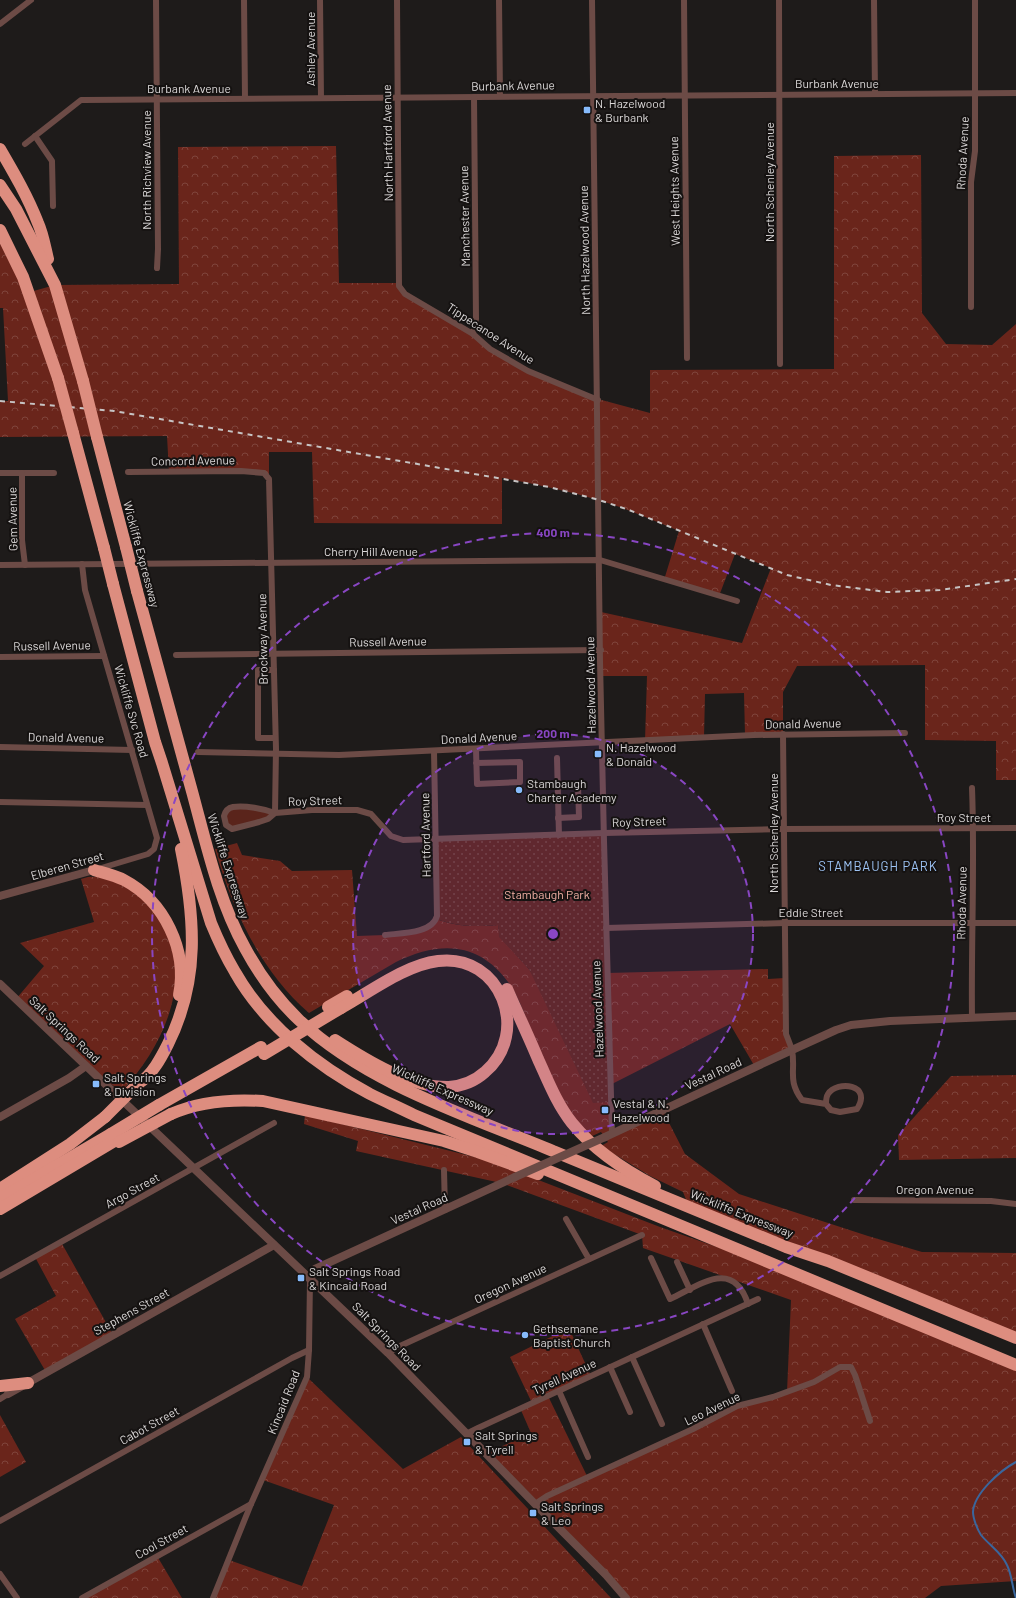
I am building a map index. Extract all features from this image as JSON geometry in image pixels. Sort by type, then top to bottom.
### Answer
[{"type":"highway","points":[[0,149],[19,182],[39,224],[55,285]]},
{"type":"highway","name":"Wickliffe Expressway","points":[[0,185],[16,210],[55,285],[98,436],[137,591],[225,907],[245,948],[263,978],[282,1001],[298,1019],[335,1050],[374,1073],[423,1097],[786,1247],[828,1261],[1016,1338]]},
{"type":"highway","points":[[0,230],[30,292],[58,378],[154,742],[162,763],[211,923],[235,973],[257,1004],[308,1054],[324,1066],[371,1094],[414,1115],[625,1201],[1016,1365]]},
{"type":"highway","points":[[0,239],[13,256]]},
{"type":"highway","points":[[0,1189],[70,1144],[105,1117],[139,1083],[146,1078],[158,1061],[176,1028],[186,995],[192,954],[192,922],[180,841],[157,764],[154,742]]},
{"type":"highway","points":[[94,870],[122,879],[137,888],[146,896],[168,924],[179,957],[181,983],[175,1011],[166,1035],[142,1075],[139,1083]]},
{"type":"highway","points":[[217,881],[234,917],[255,954],[284,994],[304,1015],[322,1030],[345,1046],[404,1077],[426,1084],[450,1087],[465,1084],[478,1078],[494,1063],[503,1047],[507,1034],[506,1011],[502,998],[495,986],[477,969],[467,964],[451,961],[434,961],[407,970],[341,1008],[262,1050]]},
{"type":"highway","points":[[0,1199],[115,1139],[166,1110],[328,1007],[400,965],[420,956],[449,952],[462,954],[480,962],[496,975],[506,987],[558,1101],[577,1129],[599,1150],[619,1165],[646,1181],[680,1197],[689,1207]]},
{"type":"highway","points":[[166,1110],[219,1101],[250,1100],[281,1105],[444,1141],[557,1181],[625,1201]]},
{"type":"highway","points":[[0,1210],[102,1150],[115,1139]]},
{"type":"highway","points":[[2,1393],[28,1383]]},
{"type":"street","points":[[0,24],[31,0]]},
{"type":"street","name":"North Richview Avenue","points":[[156,0],[157,268]]},
{"type":"street","points":[[244,0],[245,98]]},
{"type":"street","name":"Ashley Avenue","points":[[320,0],[321,98]]},
{"type":"street","name":"North Hartford Avenue","points":[[396,0],[400,286]]},
{"type":"street","points":[[499,0],[500,96]]},
{"type":"street","name":"North Hazelwood Avenue","points":[[592,0],[599,500]]},
{"type":"street","name":"West Heights Avenue","points":[[684,0],[687,358]]},
{"type":"street","name":"North Schenley Avenue","points":[[779,0],[780,364]]},
{"type":"street","points":[[874,0],[875,93]]},
{"type":"street","name":"Rhoda Avenue","points":[[971,307],[971,182],[975,151],[975,0]]},
{"type":"street","name":"Burbank Avenue","points":[[24,144],[81,100],[684,94],[1016,93]]},
{"type":"street","name":"Manchester Avenue","points":[[473,334],[476,319],[474,97]]},
{"type":"street","points":[[35,136],[52,161],[52,206]]},
{"type":"street","name":"Tippecanoe Avenue","points":[[400,286],[405,294],[473,334],[490,349],[528,371],[598,400]]},
{"type":"street","name":"Concord Avenue","points":[[128,472],[258,472]]},
{"type":"street","name":"Brockway Avenue","points":[[258,472],[264,473],[269,479],[276,753],[275,813]]},
{"type":"street","points":[[0,473],[54,473]]},
{"type":"street","name":"Gem Avenue","points":[[22,473],[22,540],[25,565]]},
{"type":"street","name":"Hazelwood Avenue","points":[[599,500],[608,1135]]},
{"type":"street","name":"Cherry Hill Avenue","points":[[0,565],[600,560],[737,601]]},
{"type":"street","name":"Wickliffe Svc Road","points":[[82,564],[85,590],[158,838],[152,851],[141,856]]},
{"type":"street","name":"Russell Avenue","points":[[176,655],[601,650]]},
{"type":"street","name":"Russell Avenue","points":[[0,657],[104,656]]},
{"type":"street","points":[[274,670],[258,670],[258,738],[275,738]]},
{"type":"street","name":"Donald Avenue","points":[[198,752],[339,755],[784,734],[905,733]]},
{"type":"street","name":"North Schenley Avenue","points":[[784,734],[786,1034],[792,1050],[792,1080],[795,1091],[802,1100],[826,1104]]},
{"type":"street","name":"Donald Avenue","points":[[0,747],[132,750]]},
{"type":"street","points":[[476,749],[476,764],[477,784],[520,782],[520,762],[476,764]]},
{"type":"street","name":"Hartford Avenue","points":[[385,935],[421,930],[429,926],[436,919],[438,911],[434,751]]},
{"type":"street","points":[[557,758],[559,835]]},
{"type":"street","points":[[558,818],[578,818],[578,786]]},
{"type":"street","name":"Rhoda Avenue","points":[[972,788],[972,1018]]},
{"type":"street","points":[[0,802],[148,805]]},
{"type":"street","name":"Roy Street","points":[[275,813],[268,819],[235,829],[229,828],[224,820],[225,813],[233,807],[258,809],[275,813],[312,810],[366,811],[372,814],[386,832],[396,839],[403,840],[784,829],[1016,828]]},
{"type":"street","name":"Elberen Street","points":[[0,896],[141,856]]},
{"type":"street","name":"Eddie Street","points":[[606,928],[785,923],[1016,923]]},
{"type":"street","name":"Salt Springs Road","points":[[0,984],[388,1353],[606,1575],[626,1598]]},
{"type":"street","name":"Vestal Road","points":[[310,1279],[315,1268],[445,1210],[836,1030],[856,1024],[1016,1016]]},
{"type":"street","points":[[0,1117],[69,1078],[86,1066]]},
{"type":"street","points":[[850,1086],[858,1090],[862,1095],[861,1102],[857,1109],[849,1111],[840,1112],[831,1110],[826,1104],[827,1095],[840,1087],[850,1086]]},
{"type":"street","name":"Argo Street","points":[[0,1276],[274,1123]]},
{"type":"street","points":[[444,1170],[445,1210]]},
{"type":"street","name":"Oregon Avenue","points":[[854,1200],[991,1201],[1016,1204]]},
{"type":"street","points":[[566,1219],[589,1259]]},
{"type":"street","name":"Oregon Avenue","points":[[388,1353],[408,1342],[642,1235]]},
{"type":"street","name":"Stephens Street","points":[[28,1383],[274,1245]]},
{"type":"street","points":[[651,1258],[670,1299],[717,1277],[736,1282],[744,1292],[748,1304]]},
{"type":"street","points":[[678,1262],[690,1290]]},
{"type":"street","name":"Kincaid Road","points":[[213,1598],[307,1377],[310,1279]]},
{"type":"street","name":"Tyrell Avenue","points":[[466,1434],[758,1299]]},
{"type":"street","points":[[703,1324],[732,1391]]},
{"type":"street","name":"Cabot Street","points":[[0,1521],[287,1360],[309,1350]]},
{"type":"street","points":[[632,1357],[662,1424]]},
{"type":"street","points":[[610,1367],[630,1412]]},
{"type":"street","name":"Leo Avenue","points":[[535,1504],[547,1496],[693,1429],[737,1406],[773,1397],[814,1382],[840,1367],[851,1367],[870,1421]]},
{"type":"street","points":[[559,1391],[588,1457]]},
{"type":"street","name":"Cool Street","points":[[82,1598],[252,1504]]},
{"type":"street","points":[[0,1574],[17,1598]]},
{"type":"green space","points":[[336,146],[339,283],[399,283],[401,290],[513,363],[598,399],[650,413],[650,370],[834,369],[834,156],[921,155],[922,313],[946,344],[992,345],[1016,324],[1016,780],[996,780],[996,741],[925,740],[925,665],[797,666],[783,692],[783,734],[745,735],[744,693],[705,694],[704,737],[645,741],[647,676],[601,676],[601,612],[742,643],[771,568],[735,554],[719,596],[664,580],[679,531],[608,503],[539,485],[502,478],[502,524],[314,523],[312,452],[269,452],[269,479],[266,474],[169,472],[167,436],[0,437],[0,401],[8,401],[3,308],[0,308],[0,239],[30,292],[55,285],[179,284],[178,147]]},
{"type":"green space","points":[[233,807],[275,813],[268,819],[229,828],[225,813]]},
{"type":"green space","name":"Stambaugh Park","points":[[604,833],[611,1102],[593,1103],[529,969],[499,937],[498,925],[467,926],[452,924],[436,919],[436,839]]},
{"type":"green space","points":[[237,843],[242,855],[280,861],[292,871],[352,870],[357,936],[385,935],[421,930],[436,919],[451,924],[467,926],[498,925],[500,937],[529,969],[611,1102],[612,1133],[662,1109],[685,1154],[739,1194],[922,1252],[1016,1253],[1016,1338],[689,1207],[683,1192],[650,1176],[601,1146],[608,1142],[601,1132],[590,1137],[578,1123],[564,1102],[515,992],[499,971],[487,961],[473,953],[459,949],[444,948],[429,950],[413,955],[396,962],[309,1013],[276,978],[262,959],[250,938],[230,895],[215,849]]},
{"type":"green space","points":[[88,877],[99,877],[127,886],[143,899],[161,922],[172,946],[176,971],[173,997],[166,1022],[154,1047],[139,1070],[122,1091],[101,1078],[16,999],[44,966],[20,943],[94,922],[81,879]]},
{"type":"green space","points":[[768,969],[768,979],[785,978],[786,1034],[792,1050],[755,1067],[730,1024],[610,1085],[607,973]]},
{"type":"green space","points":[[1016,1075],[1016,1158],[899,1160],[898,1135],[951,1076]]},
{"type":"green space","points":[[305,1115],[487,1160],[660,1227],[808,1279],[1016,1365],[1016,1581],[941,1586],[925,1598],[626,1598],[485,1454],[531,1433],[520,1408],[532,1403],[510,1357],[569,1328],[591,1376],[548,1396],[588,1478],[731,1409],[787,1392],[791,1300],[643,1248],[642,1235],[501,1183],[356,1151],[358,1141],[304,1124]]},
{"type":"green space","points":[[61,1242],[113,1335],[46,1372],[15,1319],[56,1296],[35,1257]]},
{"type":"green space","points":[[307,1377],[403,1469],[461,1437],[611,1598],[213,1598],[229,1560],[302,1586],[334,1505],[263,1480]]},
{"type":"green space","points":[[0,1415],[26,1462],[0,1477]]},
{"type":"green space","points":[[157,1556],[182,1598],[82,1598]]},
{"type":"waterway","points":[[1016,1462],[996,1476],[989,1483],[978,1497],[973,1512],[981,1535],[1005,1561],[1010,1573],[1016,1598]]},
{"type":"railway","points":[[0,401],[114,411],[549,487],[599,500],[629,510],[787,575],[831,585],[887,592],[940,590],[1016,579]]},
{"type":"place","name":"N. Hazelwood & Burbank","points":[[587,110]]},
{"type":"place","name":"N. Hazelwood & Donald","points":[[598,754]]},
{"type":"place","name":"Stambaugh Charter Academy","points":[[519,790]]},
{"type":"place","name":"Salt Springs & Division","points":[[96,1084]]},
{"type":"place","name":"Vestal & N. Hazelwood","points":[[605,1110]]},
{"type":"place","name":"Salt Springs Road & Kincaid Road","points":[[301,1278]]},
{"type":"place","name":"Gethsemane Baptist Church","points":[[525,1335]]},
{"type":"place","name":"Salt Springs & Tyrell","points":[[467,1442]]},
{"type":"place","name":"Salt Springs & Leo","points":[[533,1513]]},
{"type":"district","name":"STAMBAUGH PARK","points":[[878,866]]}]
